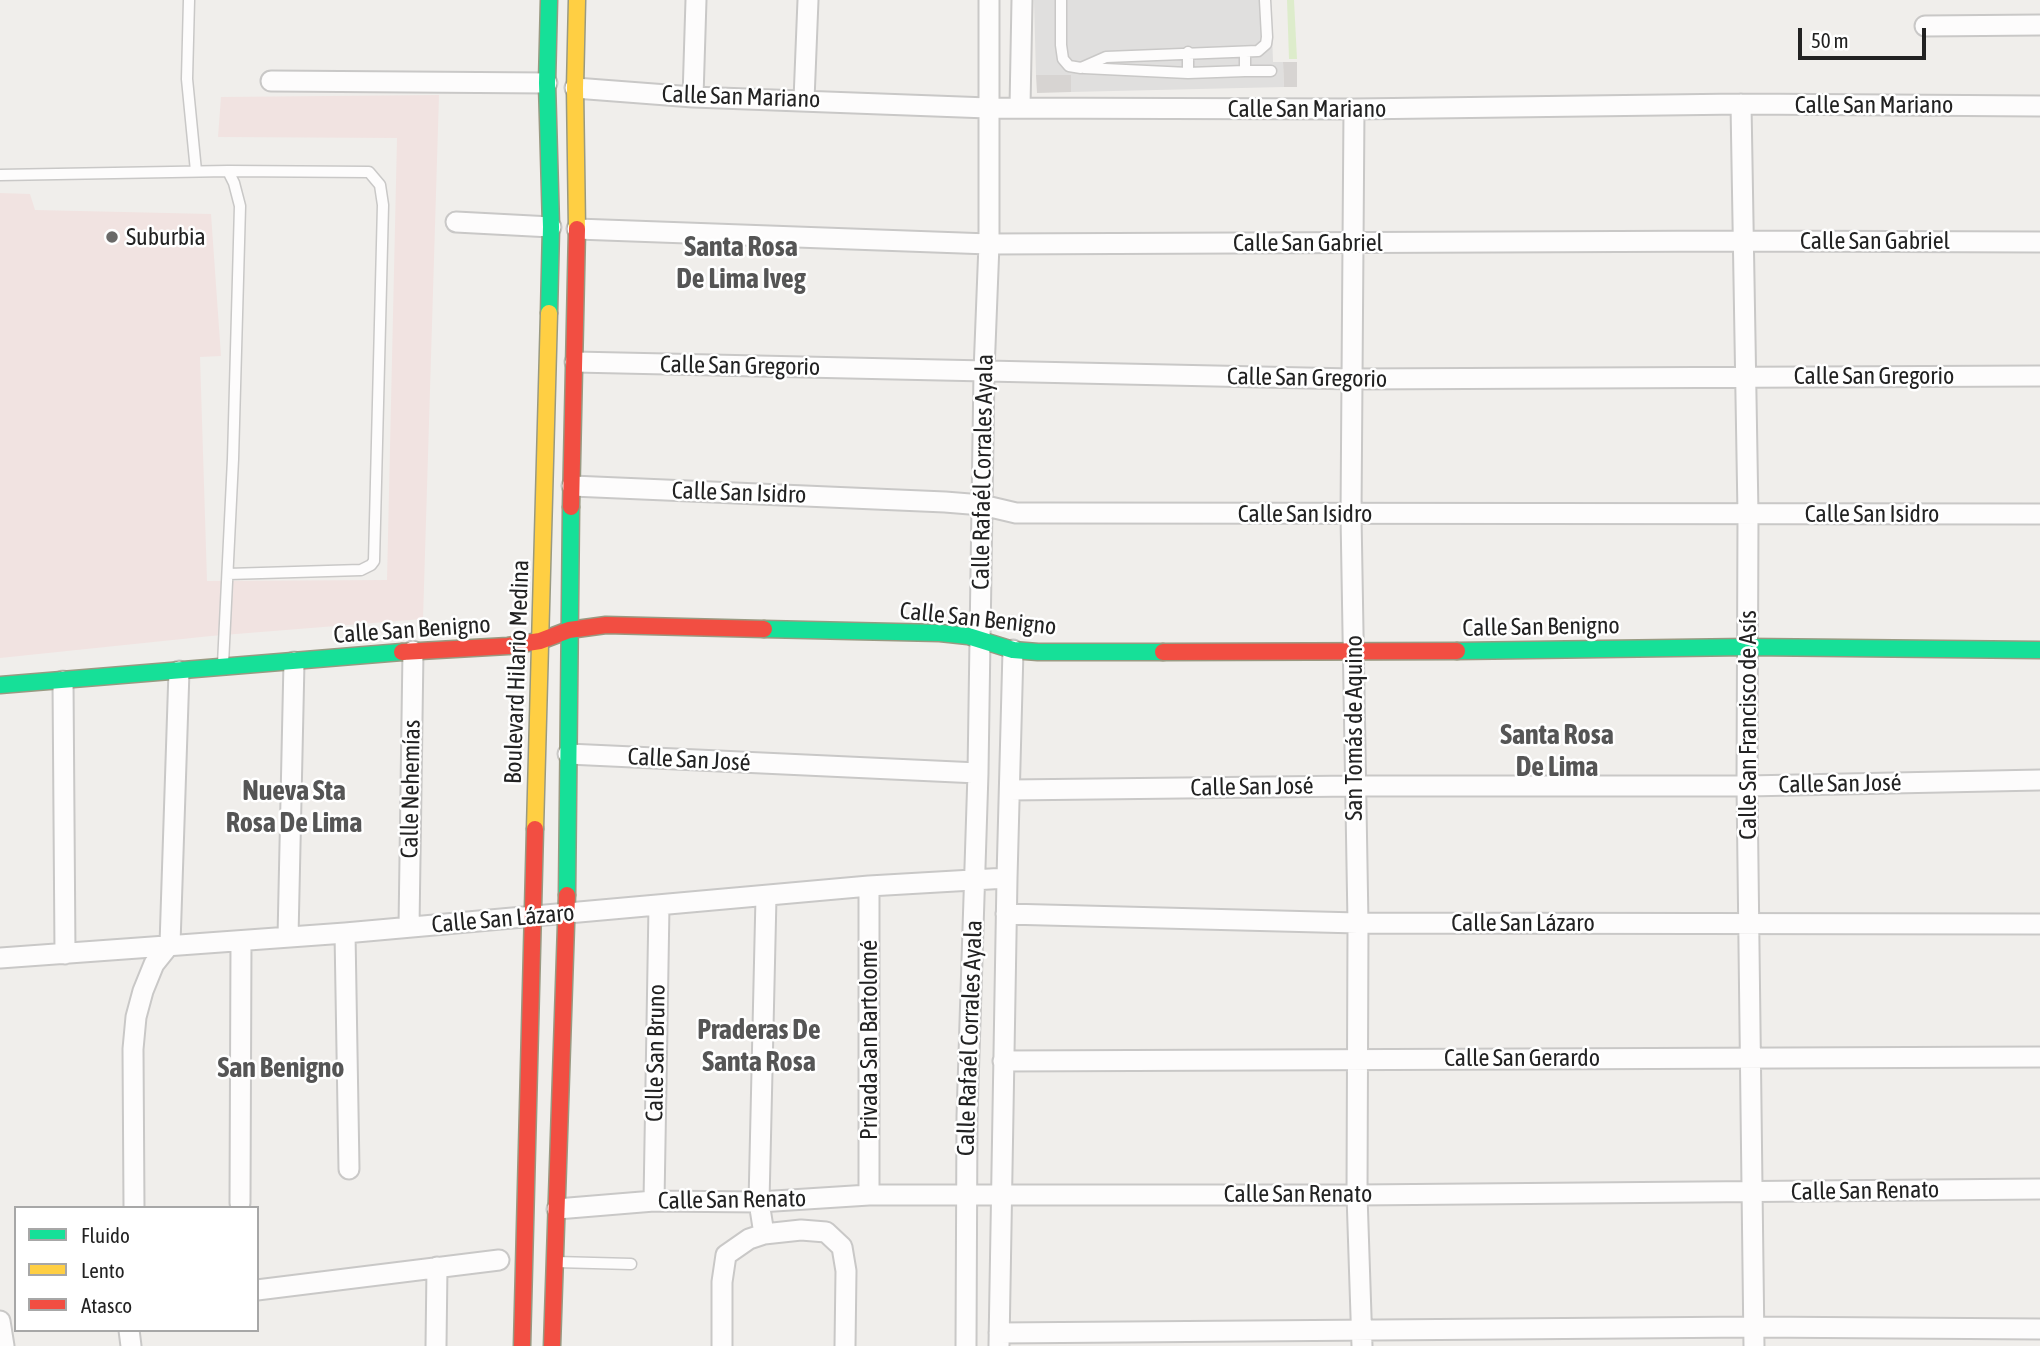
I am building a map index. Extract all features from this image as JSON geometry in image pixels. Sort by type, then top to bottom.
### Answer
[{"type":"main road","name":"Boulevard Hilario Medina","points":[[522,1346],[551,226],[547,83],[549,0]]},
{"type":"main road","name":"Boulevard Hilario Medina","points":[[552,1346],[567,913],[569,630],[577,229],[577,0]]},
{"type":"main road","name":"Calle San Benigno","points":[[0,685],[412,651],[508,646],[540,641],[588,626],[940,634],[980,639],[1013,650],[1038,652],[1354,652],[1748,647],[2040,650]]},
{"type":"street","points":[[693,97],[696,0]]},
{"type":"street","points":[[804,100],[808,0]]},
{"type":"street","name":"Calle Rafaél Corrales Ayala","points":[[966,1346],[966,1195],[989,244],[989,0]]},
{"type":"street","points":[[1020,107],[1022,0]]},
{"type":"street","points":[[1924,26],[2040,25]]},
{"type":"street","points":[[271,82],[547,83]]},
{"type":"street","name":"Calle San Mariano","points":[[575,88],[693,97],[988,108],[1354,109],[1741,104],[2040,106]]},
{"type":"street","name":"Calle San Francisco de Asís","points":[[1741,104],[1748,514],[1747,786],[1753,1336]]},
{"type":"street","name":"San Tomás de Aquino","points":[[1354,109],[1351,515],[1358,923],[1357,1195],[1362,1338]]},
{"type":"street","points":[[456,222],[551,226]]},
{"type":"street","name":"Calle San Gabriel","points":[[577,229],[989,244],[1744,240],[2040,242]]},
{"type":"street","name":"Calle San Gregorio","points":[[575,362],[1352,379],[2040,376]]},
{"type":"street","name":"Calle San Isidro","points":[[572,486],[945,502],[982,505],[1017,513],[2040,514]]},
{"type":"street","name":"Calle Rafaél Corrales Ayala","points":[[999,1339],[1013,650]]},
{"type":"street","name":"Calle Nehemías","points":[[409,928],[412,651]]},
{"type":"street","points":[[288,937],[294,662]]},
{"type":"street","points":[[134,1206],[133,1049],[136,1017],[154,964],[170,944],[179,671]]},
{"type":"street","points":[[63,681],[65,954]]},
{"type":"street","name":"Calle San José","points":[[568,754],[978,773]]},
{"type":"street","name":"Calle San José","points":[[1010,790],[1354,786],[1747,786],[2040,780]]},
{"type":"street","name":"Calle San Lázaro","points":[[0,958],[409,928],[869,886],[1007,877]]},
{"type":"street","name":"Privada San Bartolomé","points":[[869,886],[869,1195]]},
{"type":"street","points":[[764,1234],[759,1202],[766,897]]},
{"type":"street","name":"Calle San Bruno","points":[[654,1201],[659,906]]},
{"type":"street","name":"Calle San Lázaro","points":[[1006,914],[1358,923],[2040,923]]},
{"type":"street","points":[[345,933],[349,1169]]},
{"type":"street","points":[[240,1203],[241,941]]},
{"type":"street","name":"Calle San Gerardo","points":[[1003,1061],[2040,1057]]},
{"type":"street","name":"Calle San Renato","points":[[557,1209],[654,1201],[759,1202],[869,1195],[1001,1193],[1357,1195],[2040,1189]]},
{"type":"street","points":[[801,1199],[802,1230]]},
{"type":"street","points":[[722,1346],[722,1282],[726,1255],[749,1239],[764,1234],[802,1230],[826,1233],[842,1247],[846,1271],[845,1346]]},
{"type":"street","points":[[259,1290],[499,1260]]},
{"type":"street","points":[[436,1346],[437,1267]]},
{"type":"street","points":[[0,1321],[4,1346]]},
{"type":"street","points":[[999,1339],[1753,1336],[2040,1329]]},
{"type":"lane","points":[[189,0],[187,79],[196,171]]},
{"type":"lane","points":[[1061,0],[1061,45],[1063,59],[1069,66],[1145,72],[1271,71]]},
{"type":"lane","points":[[1081,68],[1106,57],[1258,51],[1266,44],[1265,0]]},
{"type":"lane","points":[[1188,52],[1188,73]]},
{"type":"lane","points":[[1245,52],[1245,71]]},
{"type":"lane","points":[[1144,55],[1145,72]]},
{"type":"lane","points":[[1106,57],[1106,70]]},
{"type":"lane","points":[[0,175],[196,171],[369,172],[380,185],[383,205],[374,561],[361,570],[228,574]]},
{"type":"lane","points":[[223,668],[240,206],[228,171]]},
{"type":"lane","points":[[555,1262],[631,1264]]},
{"type":"shaded area","points":[[1034,0],[1271,0],[1273,62],[1283,62],[1284,87],[1071,92],[1070,75],[1036,75]]},
{"type":"shaded area","points":[[439,95],[423,619],[211,636],[0,658],[0,193],[30,194],[35,210],[211,214],[221,356],[200,357],[207,581],[387,580],[397,138],[218,137],[221,97]]},
{"type":"green space","points":[[1287,0],[1294,0],[1297,59],[1289,59]]},
{"type":"building","points":[[1283,62],[1297,62],[1297,87],[1284,87]]},
{"type":"building","points":[[1036,75],[1071,75],[1071,92],[1037,93]]},
{"type":"traffic: fast","points":[[549,0],[549,313]]},
{"type":"traffic: fast","points":[[567,895],[571,507]]},
{"type":"traffic: fast","points":[[764,629],[940,633],[968,636],[1013,650],[1038,652],[1163,652]]},
{"type":"traffic: fast","points":[[1457,651],[1747,647],[2040,650]]},
{"type":"traffic: fast","points":[[0,685],[402,652]]},
{"type":"traffic: slow","points":[[577,0],[577,229]]},
{"type":"traffic: slow","points":[[535,829],[549,313]]},
{"type":"traffic: jam","points":[[571,507],[577,229]]},
{"type":"traffic: jam","points":[[402,652],[508,646],[540,641],[569,630],[606,625],[764,629]]},
{"type":"traffic: jam","points":[[1163,652],[1457,651]]},
{"type":"traffic: jam","points":[[522,1346],[535,829]]},
{"type":"traffic: jam","points":[[552,1346],[567,895]]},
{"type":"place","name":"Suburbia","points":[[112,237]]},
{"type":"district","name":"Santa Rosa De Lima Iveg","points":[[741,263]]},
{"type":"district","name":"Santa Rosa De Lima","points":[[1557,751]]},
{"type":"district","name":"Nueva Sta Rosa De Lima","points":[[294,807]]},
{"type":"district","name":"Praderas De Santa Rosa","points":[[759,1046]]},
{"type":"district","name":"San Benigno","points":[[281,1068]]}]
